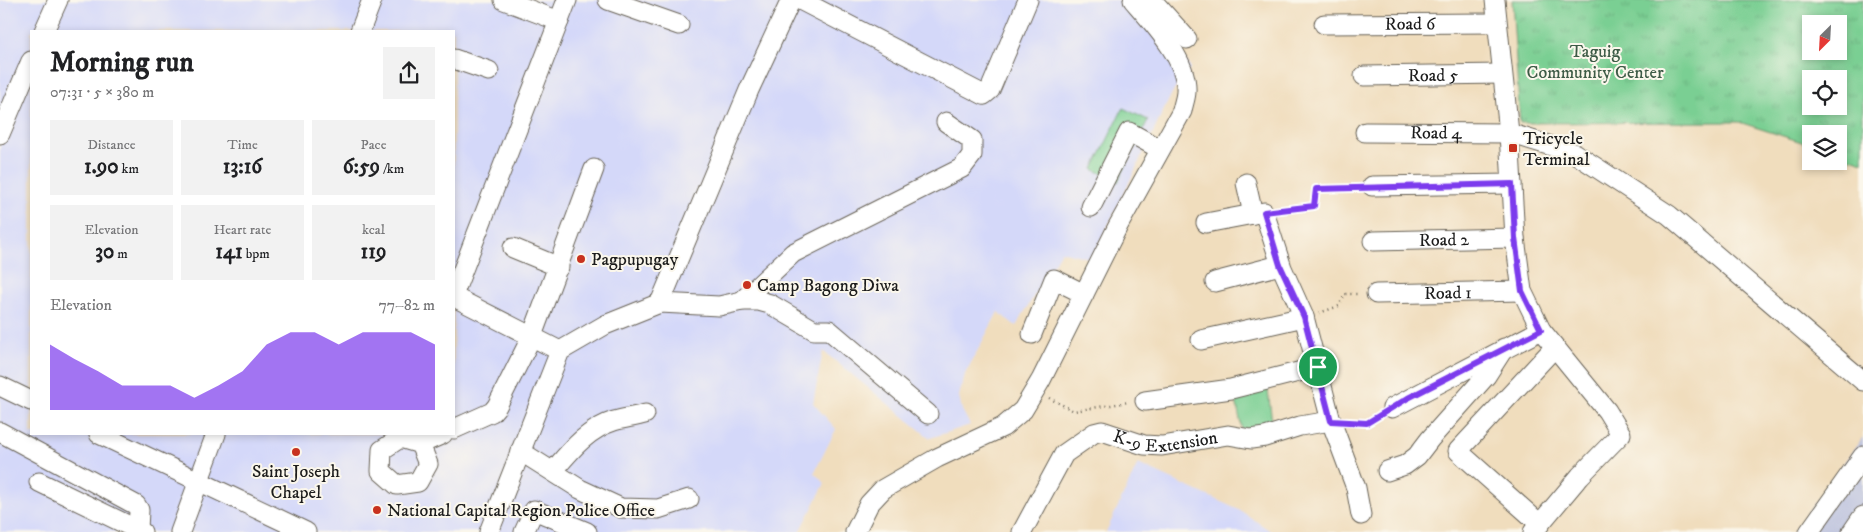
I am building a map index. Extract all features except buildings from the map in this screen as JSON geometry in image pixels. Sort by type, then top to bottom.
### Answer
[{"type":"street","points":[[44,30],[58,0]]},
{"type":"street","points":[[504,0],[559,21]]},
{"type":"street","points":[[455,290],[567,0]]},
{"type":"street","points":[[608,0],[679,25]]},
{"type":"street","points":[[660,303],[749,90],[791,0]]},
{"type":"street","points":[[812,3],[984,95],[990,90],[1028,0]]},
{"type":"street","points":[[855,532],[869,504],[883,489],[937,458],[1003,427],[1023,410],[1035,391],[1160,149],[1182,111],[1186,90],[1180,67],[1171,47],[1158,28],[1133,0]]},
{"type":"street","points":[[1152,0],[1187,38]]},
{"type":"street","points":[[1495,0],[1509,133],[1515,238],[1522,291],[1541,330],[1608,411],[1621,434],[1580,476],[1536,528],[1458,451],[1554,348]]},
{"type":"street","points":[[365,30],[367,1]]},
{"type":"street","name":"Road 6","points":[[1324,24],[1496,23]]},
{"type":"street","points":[[455,59],[489,71]]},
{"type":"street","points":[[0,134],[25,90],[30,66]]},
{"type":"street","name":"Road 5","points":[[1364,76],[1502,74]]},
{"type":"street","points":[[742,301],[793,253],[962,168],[972,155],[972,140],[946,122]]},
{"type":"street","points":[[1091,207],[1129,132],[1160,149]]},
{"type":"street","name":"Road 4","points":[[1365,132],[1509,133],[1574,153],[1669,214],[1863,381]]},
{"type":"street","points":[[455,429],[492,412],[497,406],[532,336],[594,169]]},
{"type":"street","points":[[1246,183],[1304,317],[1331,421],[1356,488],[1361,515]]},
{"type":"street","points":[[1372,186],[1512,184]]},
{"type":"street","points":[[1206,223],[1258,213]]},
{"type":"street","name":"Road 2","points":[[1373,241],[1515,238]]},
{"type":"street","points":[[513,248],[559,267]]},
{"type":"street","points":[[1215,282],[1280,265]]},
{"type":"street","points":[[1032,334],[1054,280],[1084,294]]},
{"type":"street","name":"Road 1","points":[[1376,294],[1522,291]]},
{"type":"street","points":[[455,298],[560,351]]},
{"type":"street","points":[[490,532],[560,351],[605,325],[660,303],[719,306],[742,301],[759,300],[770,304],[814,330],[828,330],[928,414]]},
{"type":"street","points":[[1201,340],[1304,317]]},
{"type":"street","points":[[1392,408],[1541,330]]},
{"type":"street","points":[[1387,471],[1405,466],[1417,456],[1430,438],[1486,376],[1504,348]]},
{"type":"street","points":[[1145,401],[1231,389],[1318,367]]},
{"type":"street","points":[[0,386],[30,401]]},
{"type":"street","points":[[554,470],[583,438],[597,429],[616,420],[645,414]]},
{"type":"street","name":"K-9 Extension","points":[[1022,532],[1064,454],[1094,433],[1107,432],[1144,445],[1170,446],[1228,436],[1251,439],[1265,437],[1300,426],[1331,421]]},
{"type":"street","points":[[0,432],[136,505],[140,510],[140,531],[38,482]]},
{"type":"street","points":[[101,435],[306,532]]},
{"type":"street","points":[[180,532],[216,435]]},
{"type":"street","points":[[420,444],[441,435]]},
{"type":"street","points":[[520,451],[554,470],[580,488],[621,508],[658,509],[689,499]]},
{"type":"street","points":[[1810,532],[1863,456]]},
{"type":"street","points":[[524,532],[534,510],[587,532]]},
{"type":"street","points":[[1852,532],[1863,516]]},
{"type":"path","points":[[1258,213],[1314,206],[1316,189],[1372,186]]},
{"type":"path","points":[[1304,317],[1339,306],[1345,294],[1376,294]]},
{"type":"path","points":[[1035,391],[1074,411],[1143,399],[1145,401]]},
{"type":"path","points":[[1331,421],[1367,423],[1392,408]]},
{"type":"shaded area","name":"Camp Bagong Diwa","points":[[0,0],[1145,0],[1191,68],[1172,93],[1092,259],[1061,251],[1016,326],[998,312],[965,374],[959,396],[962,410],[970,425],[930,438],[823,351],[813,403],[836,429],[814,473],[825,483],[800,532],[0,532]]},
{"type":"shaded area","points":[[1863,437],[1863,532],[1793,532]]},
{"type":"shaded area","points":[[1138,464],[1241,511],[1272,532],[1106,532]]},
{"type":"green space","name":"Taguig Community Center","points":[[1512,0],[1863,0],[1863,162],[1847,157],[1847,125],[1802,125],[1802,142],[1739,122],[1520,123]]},
{"type":"green space","points":[[1123,108],[1148,120],[1118,182],[1093,169]]},
{"type":"green space","points":[[1267,383],[1273,429],[1243,435],[1234,390]]},
{"type":"place","name":"Tricycle Terminal","points":[[1513,148]]},
{"type":"place","name":"Pagpupugay","points":[[581,259]]},
{"type":"place","name":"Camp Bagong Diwa","points":[[747,285]]},
{"type":"place","name":"Saint Joseph Chapel","points":[[296,452]]},
{"type":"place","name":"National Capital Region Police Office","points":[[377,510]]},
{"type":"route","points":[[1512,184],[1515,238],[1522,291],[1541,330],[1408,398],[1367,423],[1356,424],[1331,421],[1318,367],[1304,317],[1280,265],[1264,212],[1314,206],[1316,189],[1372,186],[1512,184]]}]
